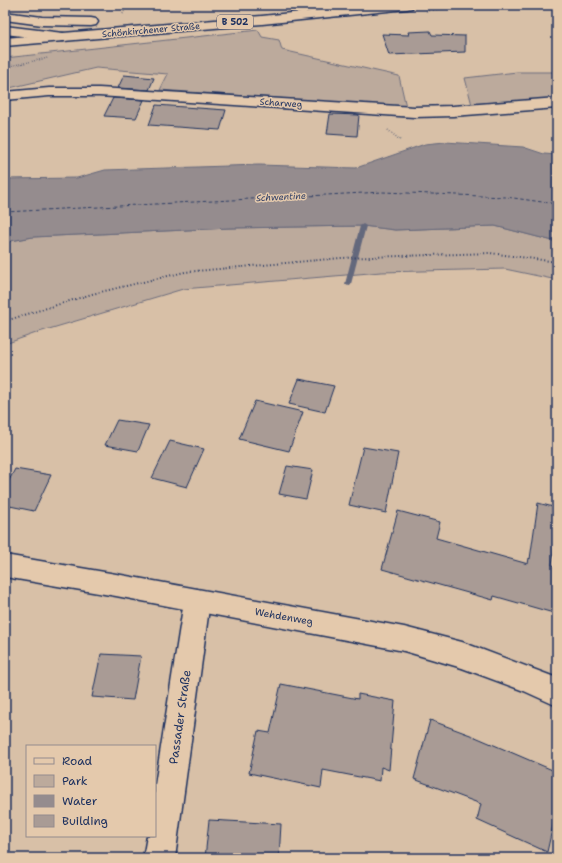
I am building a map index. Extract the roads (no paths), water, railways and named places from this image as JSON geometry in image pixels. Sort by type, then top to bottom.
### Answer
[{"type":"main road","name":"Schönkirchener Straße","points":[[5,16],[42,21],[103,22],[305,5]]},
{"type":"main road","name":"Schönkirchener Straße","points":[[5,42],[278,19],[407,5]]},
{"type":"main road","name":"Schönkirchener Straße","points":[[5,30],[63,37]]},
{"type":"main road","name":"Scharweg","points":[[5,96],[48,92],[99,92],[414,112],[453,111],[557,103]]},
{"type":"main road","name":"Wehdenweg","points":[[5,566],[404,638],[462,655],[530,680],[557,692]]},
{"type":"main road","name":"Passader Straße","points":[[159,858],[197,600]]},
{"type":"water","name":"Schwentine","points":[[445,142],[523,147],[544,154],[557,155],[557,242],[495,226],[395,230],[363,226],[230,228],[33,237],[5,242],[5,179],[77,178],[105,170],[259,165],[356,168],[425,144]]},
{"type":"waterway","points":[[348,284],[363,226]]}]
